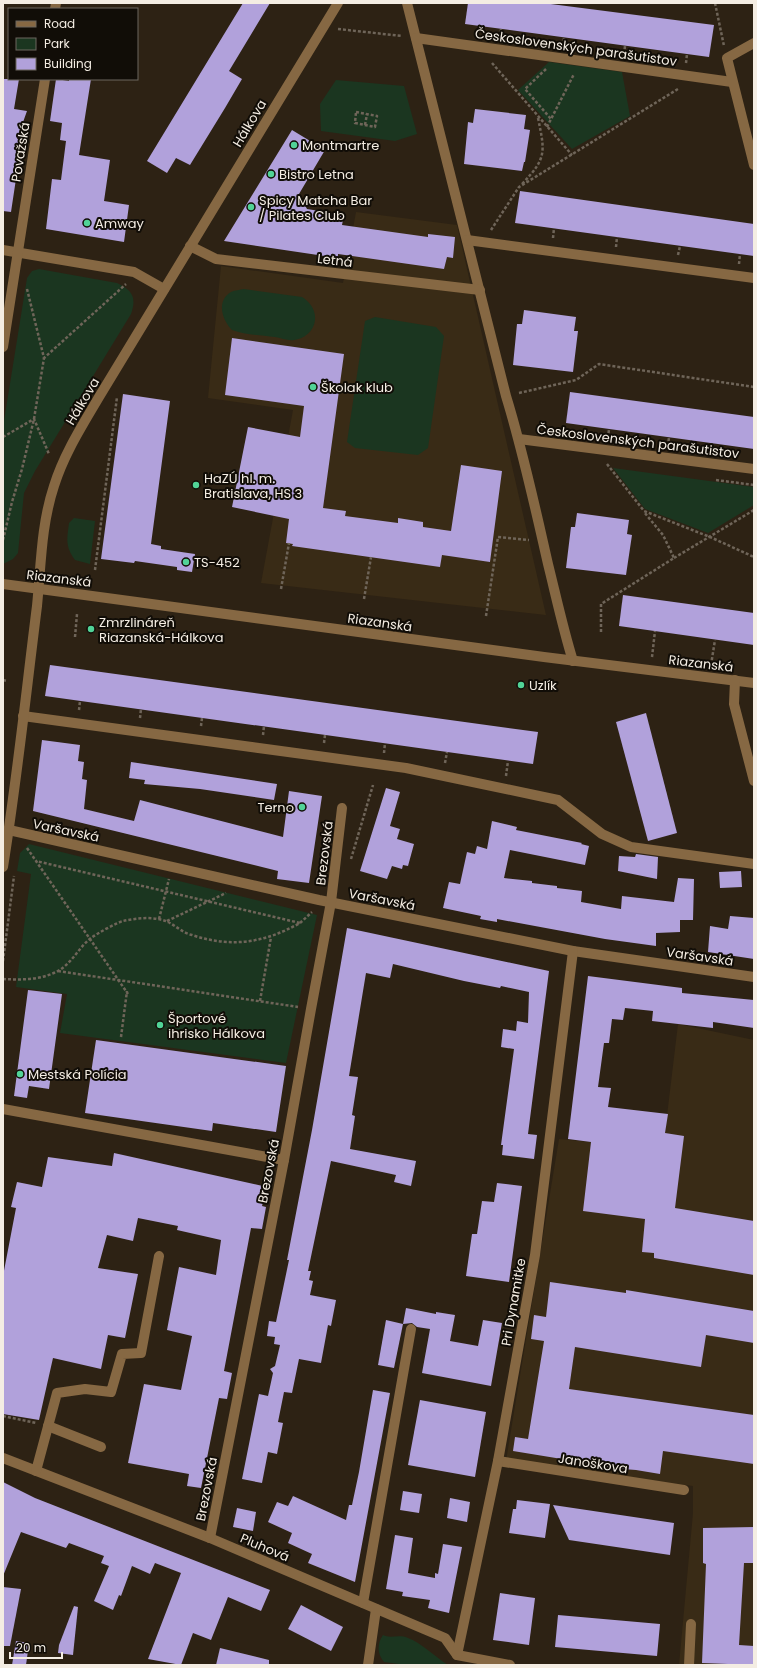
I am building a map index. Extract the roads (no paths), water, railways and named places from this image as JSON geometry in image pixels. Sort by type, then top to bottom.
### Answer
[{"type":"street","name":"Hálkova","points":[[3,867],[23,716],[44,530],[50,498],[61,466],[77,434],[338,3]]},
{"type":"street","name":"Československých parašutistov","points":[[407,3],[506,396],[519,439],[556,597],[573,661]]},
{"type":"street","name":"Československých parašutistov","points":[[415,34],[479,47],[732,81]]},
{"type":"street","points":[[754,43],[727,58],[754,165]]},
{"type":"street","name":"Považská","points":[[3,347],[45,80]]},
{"type":"street","points":[[467,240],[754,278]]},
{"type":"street","name":"Letná","points":[[190,246],[216,259],[480,290]]},
{"type":"street","points":[[3,250],[134,272],[164,289]]},
{"type":"street","name":"Československých parašutistov","points":[[519,439],[754,469]]},
{"type":"street","name":"Riazanská","points":[[3,584],[573,661],[754,683]]},
{"type":"street","points":[[735,680],[734,704],[754,781]]},
{"type":"street","points":[[23,716],[406,768],[558,800],[602,834],[631,847],[754,864]]},
{"type":"street","name":"Brezovská","points":[[210,1538],[284,1160],[331,902],[342,808]]},
{"type":"street","name":"Varšavská","points":[[9,830],[331,902],[574,951],[754,977]]},
{"type":"street","name":"Pri Dynamitke","points":[[457,1655],[498,1461],[535,1255],[574,951]]},
{"type":"street","points":[[3,1109],[284,1160]]},
{"type":"street","points":[[36,1471],[57,1393],[85,1389],[111,1392],[122,1354],[141,1353],[159,1256]]},
{"type":"street","points":[[363,1603],[411,1329]]},
{"type":"street","points":[[48,1426],[101,1447]]},
{"type":"street","name":"Pluhová","points":[[3,1458],[210,1538],[445,1638],[457,1655]]},
{"type":"street","name":"Janoškova","points":[[498,1461],[684,1490]]},
{"type":"street","points":[[368,1665],[376,1609]]},
{"type":"street","points":[[689,1665],[691,1624]]},
{"type":"street","points":[[457,1655],[510,1665]]},
{"type":"place","name":"Montmartre","points":[[294,145]]},
{"type":"place","name":"Bistro Letna","points":[[271,174]]},
{"type":"place","name":"Spicy Matcha Bar / Pilates Club","points":[[251,207]]},
{"type":"place","name":"Amway","points":[[87,223]]},
{"type":"place","name":"Školak klub","points":[[313,387]]},
{"type":"place","name":"HaZÚ hl. m. Bratislava, HS 3","points":[[196,485]]},
{"type":"place","name":"TS-452","points":[[186,562]]},
{"type":"place","name":"Zmrzlináreň Riazanská-Hálkova","points":[[91,629]]},
{"type":"place","name":"Uzlík","points":[[521,685]]},
{"type":"place","name":"Terno","points":[[302,807]]},
{"type":"place","name":"Športové ihrisko Hálkova","points":[[160,1025]]},
{"type":"place","name":"Mestská Polícia","points":[[20,1074]]}]
